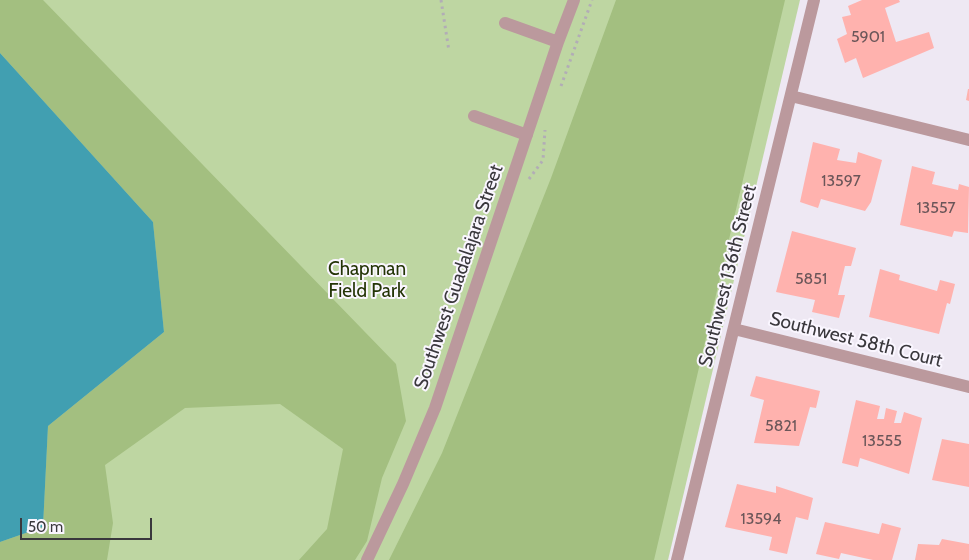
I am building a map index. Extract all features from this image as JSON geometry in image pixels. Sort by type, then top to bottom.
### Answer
[{"type":"street","name":"Southwest Guadalajara Street","points":[[367,560],[403,484],[435,408],[526,135],[574,0]]},
{"type":"street","name":"Southwest 136th Street","points":[[677,560],[814,0]]},
{"type":"street","points":[[504,23],[558,42]]},
{"type":"street","points":[[791,96],[969,140]]},
{"type":"street","points":[[474,116],[526,135]]},
{"type":"street","name":"Southwest 58th Court","points":[[734,329],[969,387]]},
{"type":"path","points":[[441,0],[449,51]]},
{"type":"green space","name":"Chapman Field Park","points":[[0,0],[800,0],[668,560],[0,560]]},
{"type":"green space","points":[[0,0],[43,0],[396,364],[406,421],[382,478],[367,541],[355,560],[299,560],[327,529],[343,449],[280,404],[185,408],[105,465],[113,523],[107,560],[0,560],[0,542],[43,527],[48,426],[164,332],[153,222],[0,53]]},
{"type":"green space","points":[[616,0],[785,0],[654,560],[389,560],[442,453],[551,178]]},
{"type":"water","points":[[0,53],[153,222],[164,332],[48,426],[43,527],[0,542]]},
{"type":"building","points":[[862,0],[899,0],[900,2],[885,8],[896,42],[929,32],[934,48],[863,78],[856,58],[845,63],[837,39],[847,34],[842,17],[851,15],[848,6]]},
{"type":"building","points":[[969,89],[969,101],[966,100]]},
{"type":"building","points":[[813,142],[840,149],[837,160],[856,163],[858,152],[882,160],[871,202],[865,211],[821,199],[818,208],[800,202]]},
{"type":"building","points":[[912,166],[935,172],[932,184],[958,190],[959,184],[969,187],[968,233],[954,231],[952,237],[900,225]]},
{"type":"building","points":[[792,231],[856,248],[851,266],[845,266],[838,295],[845,295],[839,318],[812,312],[815,300],[776,292]]},
{"type":"building","points":[[880,269],[900,275],[899,280],[937,291],[940,280],[955,284],[950,304],[947,303],[939,334],[869,317]]},
{"type":"building","points":[[756,376],[820,391],[816,408],[810,407],[799,446],[754,443],[764,400],[750,396]]},
{"type":"building","points":[[856,400],[880,406],[877,419],[884,419],[886,408],[897,411],[894,423],[901,423],[904,412],[922,418],[909,474],[860,458],[858,467],[842,463]]},
{"type":"building","points":[[942,439],[969,444],[969,487],[932,480]]},
{"type":"building","points":[[737,484],[776,493],[776,486],[813,498],[808,520],[796,517],[787,554],[769,550],[772,537],[725,527]]},
{"type":"building","points":[[825,522],[879,534],[882,523],[901,528],[892,560],[873,560],[841,553],[839,559],[816,554]]},
{"type":"building","points":[[942,539],[969,544],[969,560],[915,560],[918,544],[939,545]]}]
